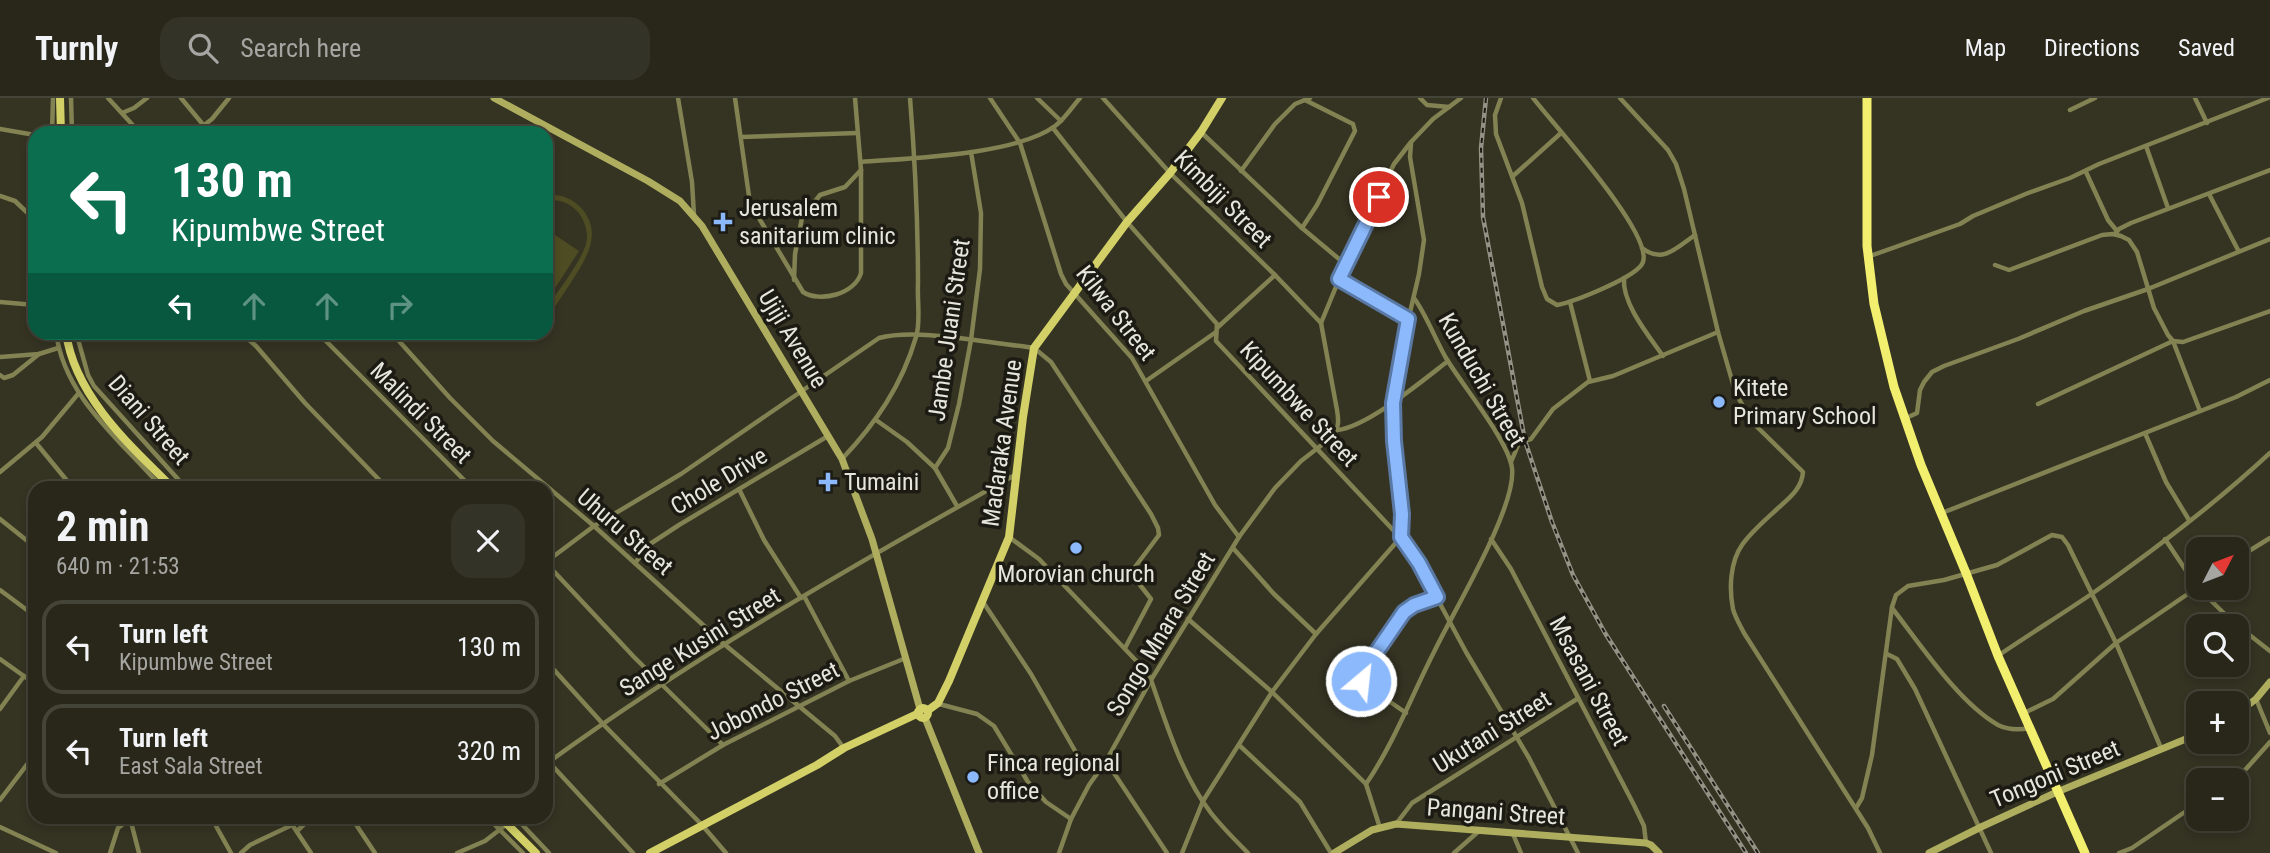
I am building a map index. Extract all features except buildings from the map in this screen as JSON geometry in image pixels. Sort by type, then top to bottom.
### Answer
[{"type":"highway","points":[[1867,98],[1865,188],[1868,257],[1883,346],[1904,419],[1998,656],[2085,853]]},
{"type":"main road","points":[[61,98],[61,126]]},
{"type":"main road","name":"Ujiji Avenue","points":[[494,98],[546,126]]},
{"type":"main road","name":"Madaraka Avenue","points":[[938,703],[1009,537],[1015,475],[1034,348],[1127,222],[1201,132],[1222,98]]},
{"type":"main road","name":"Ujiji Avenue","points":[[553,130],[680,201],[710,238],[802,391],[842,459],[865,520],[923,713],[979,853]]},
{"type":"main road","points":[[68,340],[82,394],[166,481]]},
{"type":"main road","points":[[2249,704],[2269,686]]},
{"type":"main road","points":[[650,853],[844,748],[923,713],[938,703]]},
{"type":"main road","name":"Tongoni Street","points":[[1929,853],[2057,792],[2186,739]]},
{"type":"main road","points":[[502,824],[536,853]]},
{"type":"main road","name":"Pangani Street","points":[[1333,853],[1366,833],[1396,824],[1646,842]]},
{"type":"main road","points":[[1646,842],[1659,853]]},
{"type":"street","points":[[52,126],[53,98]]},
{"type":"street","points":[[71,98],[72,126]]},
{"type":"street","points":[[108,98],[134,126]]},
{"type":"street","points":[[122,113],[147,98]]},
{"type":"street","points":[[181,98],[203,125],[212,119],[229,98]]},
{"type":"street","points":[[678,98],[692,182],[694,216]]},
{"type":"street","points":[[735,98],[750,203],[768,230],[794,280],[807,295],[822,297],[838,293],[860,279],[861,170],[855,98]]},
{"type":"street","points":[[842,459],[876,420],[903,374],[917,334],[918,244],[910,98]]},
{"type":"street","name":"Kilwa Street","points":[[990,98],[1020,143],[1061,274],[1132,358],[1215,505],[1239,537]]},
{"type":"street","points":[[1037,98],[1060,121]]},
{"type":"street","points":[[860,162],[971,152],[1020,143],[1053,128],[1080,98]]},
{"type":"street","name":"Kimbiji Street","points":[[1103,98],[1170,173],[1321,323]]},
{"type":"street","points":[[1420,98],[1427,105],[1449,107]]},
{"type":"street","points":[[1336,430],[1339,424],[1321,323],[1345,265],[1395,164],[1433,119],[1461,98]]},
{"type":"street","points":[[1501,98],[1495,115],[1496,134],[1522,203],[1546,296],[1555,305],[1570,302],[1624,278],[1642,265],[1644,255],[1615,198],[1532,98]]},
{"type":"street","points":[[1620,98],[1673,157],[1684,189],[1733,387],[1748,417],[1803,472],[1794,494],[1762,523],[1738,552],[1731,580],[1733,610],[1744,633],[1856,808],[1880,853]]},
{"type":"street","points":[[2070,110],[2095,98]]},
{"type":"street","points":[[2195,98],[2207,123]]},
{"type":"street","points":[[1868,257],[1960,224],[2028,192],[2087,172],[2099,164],[2268,98]]},
{"type":"street","points":[[1241,171],[1275,124],[1290,108],[1307,99],[1353,124],[1356,131],[1318,205],[1301,229]]},
{"type":"street","name":"Kipumbwe Street","points":[[1053,128],[1127,222],[1206,310],[1217,329],[1216,341],[1401,537],[1419,563],[1449,621],[1517,737],[1578,853]]},
{"type":"street","points":[[0,129],[28,134]]},
{"type":"street","points":[[1201,132],[1301,229],[1345,265]]},
{"type":"street","points":[[741,137],[857,133]]},
{"type":"street","points":[[1513,176],[1561,134]]},
{"type":"street","name":"Kipumbwe Street","points":[[1401,537],[1402,514],[1393,403],[1424,240],[1410,157],[1411,142]]},
{"type":"street","points":[[2146,146],[2168,208]]},
{"type":"street","name":"Jambe Juani Street","points":[[935,468],[943,458],[952,434],[971,340],[982,237],[971,152]]},
{"type":"street","points":[[794,280],[795,254],[802,218],[820,195],[845,187],[861,170]]},
{"type":"street","points":[[1995,265],[2009,270],[2102,235],[2116,233],[2131,223],[2270,170]]},
{"type":"street","points":[[2087,172],[2116,233],[2134,246],[2158,318],[2173,341],[2200,411]]},
{"type":"street","points":[[2209,194],[2238,250]]},
{"type":"street","points":[[0,196],[15,201],[28,213]]},
{"type":"street","points":[[1642,247],[1651,255],[1657,256],[1673,250],[1695,235]]},
{"type":"street","points":[[1904,419],[1917,413],[1920,390],[1924,382],[1932,372],[1944,366],[2148,289],[2238,250],[2270,240]]},
{"type":"street","points":[[1146,380],[1217,329],[1275,275]]},
{"type":"street","points":[[1624,278],[1624,289],[1636,316],[1663,356]]},
{"type":"street","points":[[1339,279],[1408,319]]},
{"type":"street","name":"Kunduchi Street","points":[[1366,785],[1406,713],[1485,552],[1511,489],[1511,463],[1499,439],[1448,361],[1413,297]]},
{"type":"street","points":[[0,302],[28,304]]},
{"type":"street","points":[[1570,302],[1590,381]]},
{"type":"street","points":[[2038,404],[2173,341],[2183,342],[2270,311]]},
{"type":"street","points":[[1511,463],[1519,443],[1531,439],[1549,413],[1590,381],[1613,376],[1718,332]]},
{"type":"street","points":[[553,557],[594,526],[681,474],[879,338],[917,334],[1034,348],[1051,362],[1158,528],[1157,537],[1132,571],[1151,599],[1125,648]]},
{"type":"street","points":[[57,340],[68,375],[156,481]]},
{"type":"street","name":"Diani Street","points":[[78,340],[85,368],[94,386],[180,481]]},
{"type":"street","points":[[249,340],[380,481]]},
{"type":"street","name":"Malindi Street","points":[[325,340],[465,481]]},
{"type":"street","name":"Uhuru Street","points":[[398,340],[493,441],[541,481]]},
{"type":"street","points":[[0,356],[39,354],[58,348]]},
{"type":"street","points":[[0,375],[4,378],[13,375],[39,354]]},
{"type":"street","points":[[1336,430],[1349,428],[1393,403],[1448,361]]},
{"type":"street","points":[[1941,513],[2200,411],[2270,380]]},
{"type":"street","points":[[0,472],[36,443],[82,394]]},
{"type":"street","points":[[876,420],[915,449],[935,468],[957,506]]},
{"type":"street","name":"Songo Mnara Street","points":[[1059,853],[1071,819],[1096,774],[1239,537],[1275,488],[1336,430]]},
{"type":"street","points":[[2145,433],[2166,482],[2189,520]]},
{"type":"street","name":"Chole Drive","points":[[635,563],[650,544],[828,436]]},
{"type":"street","points":[[36,443],[67,481]]},
{"type":"street","points":[[1998,656],[2092,593],[2165,539],[2235,485],[2270,453]]},
{"type":"street","name":"Sange Kusini Street","points":[[553,758],[724,644],[957,506],[1015,475]]},
{"type":"street","points":[[740,489],[764,540],[803,597],[849,681]]},
{"type":"street","name":"Uhuru Street","points":[[553,491],[724,644],[835,736],[844,748]]},
{"type":"street","points":[[0,519],[28,541]]},
{"type":"street","points":[[1856,808],[1863,794],[1872,755],[1892,607],[1896,595],[1908,586],[1944,580],[1997,565],[2056,534],[2068,545],[2092,593],[2162,750]]},
{"type":"street","points":[[1009,537],[1039,559],[1145,670],[1188,778],[1209,811],[1248,853]]},
{"type":"street","points":[[1182,853],[1203,801],[1272,692],[1315,634],[1401,537]]},
{"type":"street","points":[[2249,551],[2270,538]]},
{"type":"street","name":"Msasani Street","points":[[1491,539],[1503,555],[1634,805],[1644,826],[1646,842]]},
{"type":"street","points":[[2165,539],[2186,570]]},
{"type":"street","points":[[1234,548],[1315,634]]},
{"type":"street","points":[[1485,552],[1494,551],[1503,555]]},
{"type":"street","points":[[553,570],[634,657],[723,745]]},
{"type":"street","points":[[0,590],[28,611]]},
{"type":"street","points":[[2024,713],[2053,699],[2116,643],[2186,595]]},
{"type":"street","points":[[1406,713],[1366,685],[1360,677],[1404,612],[1414,605],[1437,597]]},
{"type":"street","points":[[2211,600],[2233,622],[2270,651]]},
{"type":"street","points":[[983,602],[1031,674],[1078,755],[1096,774]]},
{"type":"street","points":[[1892,607],[1941,671],[1977,709],[2003,727],[2020,730],[2030,727]]},
{"type":"street","points":[[1188,618],[1272,692],[1366,785],[1380,828]]},
{"type":"street","points":[[1887,654],[1897,659],[1915,689],[1991,853]]},
{"type":"street","name":"Jobondo Street","points":[[659,784],[723,745],[849,681],[906,658]]},
{"type":"street","points":[[0,659],[28,678]]},
{"type":"street","points":[[553,669],[726,853]]},
{"type":"street","points":[[0,709],[24,676]]},
{"type":"street","name":"Ukutani Street","points":[[1396,824],[1412,803],[1577,699]]},
{"type":"street","points":[[2256,699],[2270,733]]},
{"type":"street","points":[[938,703],[977,714],[994,726],[1033,788],[1052,808],[1071,819]]},
{"type":"street","points":[[2247,768],[2270,742]]},
{"type":"street","points":[[1239,745],[1300,802],[1333,853]]},
{"type":"street","points":[[1106,761],[1167,853]]},
{"type":"street","points":[[0,800],[28,763]]},
{"type":"street","points":[[553,768],[633,853]]},
{"type":"street","points":[[2119,853],[2132,848],[2186,811]]},
{"type":"street","points":[[110,853],[118,828],[123,824]]},
{"type":"street","points":[[132,824],[139,853]]},
{"type":"street","points":[[215,824],[231,853]]},
{"type":"street","points":[[297,831],[304,824]]},
{"type":"street","points":[[356,824],[376,853]]},
{"type":"street","points":[[457,853],[485,841],[502,824],[523,853]]},
{"type":"street","points":[[522,824],[549,853]]},
{"type":"street","points":[[241,853],[250,845],[292,825],[311,853]]},
{"type":"street","points":[[0,827],[46,851],[56,853]]},
{"type":"street","points":[[1454,853],[1479,831]]},
{"type":"street","points":[[1513,834],[1521,853]]},
{"type":"street","points":[[2132,848],[2136,853]]},
{"type":"shaded area","points":[[553,194],[568,198],[583,210],[592,229],[592,239],[581,266],[553,309],[553,299],[578,262],[587,238],[584,223],[577,211],[570,205],[555,200]]},
{"type":"shaded area","points":[[553,234],[579,251],[553,291]]},
{"type":"railway","points":[[1486,98],[1481,148],[1483,217],[1525,441],[1552,522],[1573,575],[1605,633],[1746,853]]},
{"type":"railway","points":[[1664,706],[1758,853]]},
{"type":"place","name":"Jerusalem sanitarium clinic","points":[[723,222]]},
{"type":"place","name":"Kitete Primary School","points":[[1719,402]]},
{"type":"place","name":"Tumaini","points":[[828,482]]},
{"type":"place","name":"Morovian church","points":[[1076,548]]},
{"type":"place","name":"Finca regional office","points":[[973,777]]},
{"type":"route","points":[[1361,681],[1362,673],[1404,612],[1409,607],[1437,597],[1401,537],[1402,514],[1393,403],[1408,319],[1339,279],[1379,197]]}]
